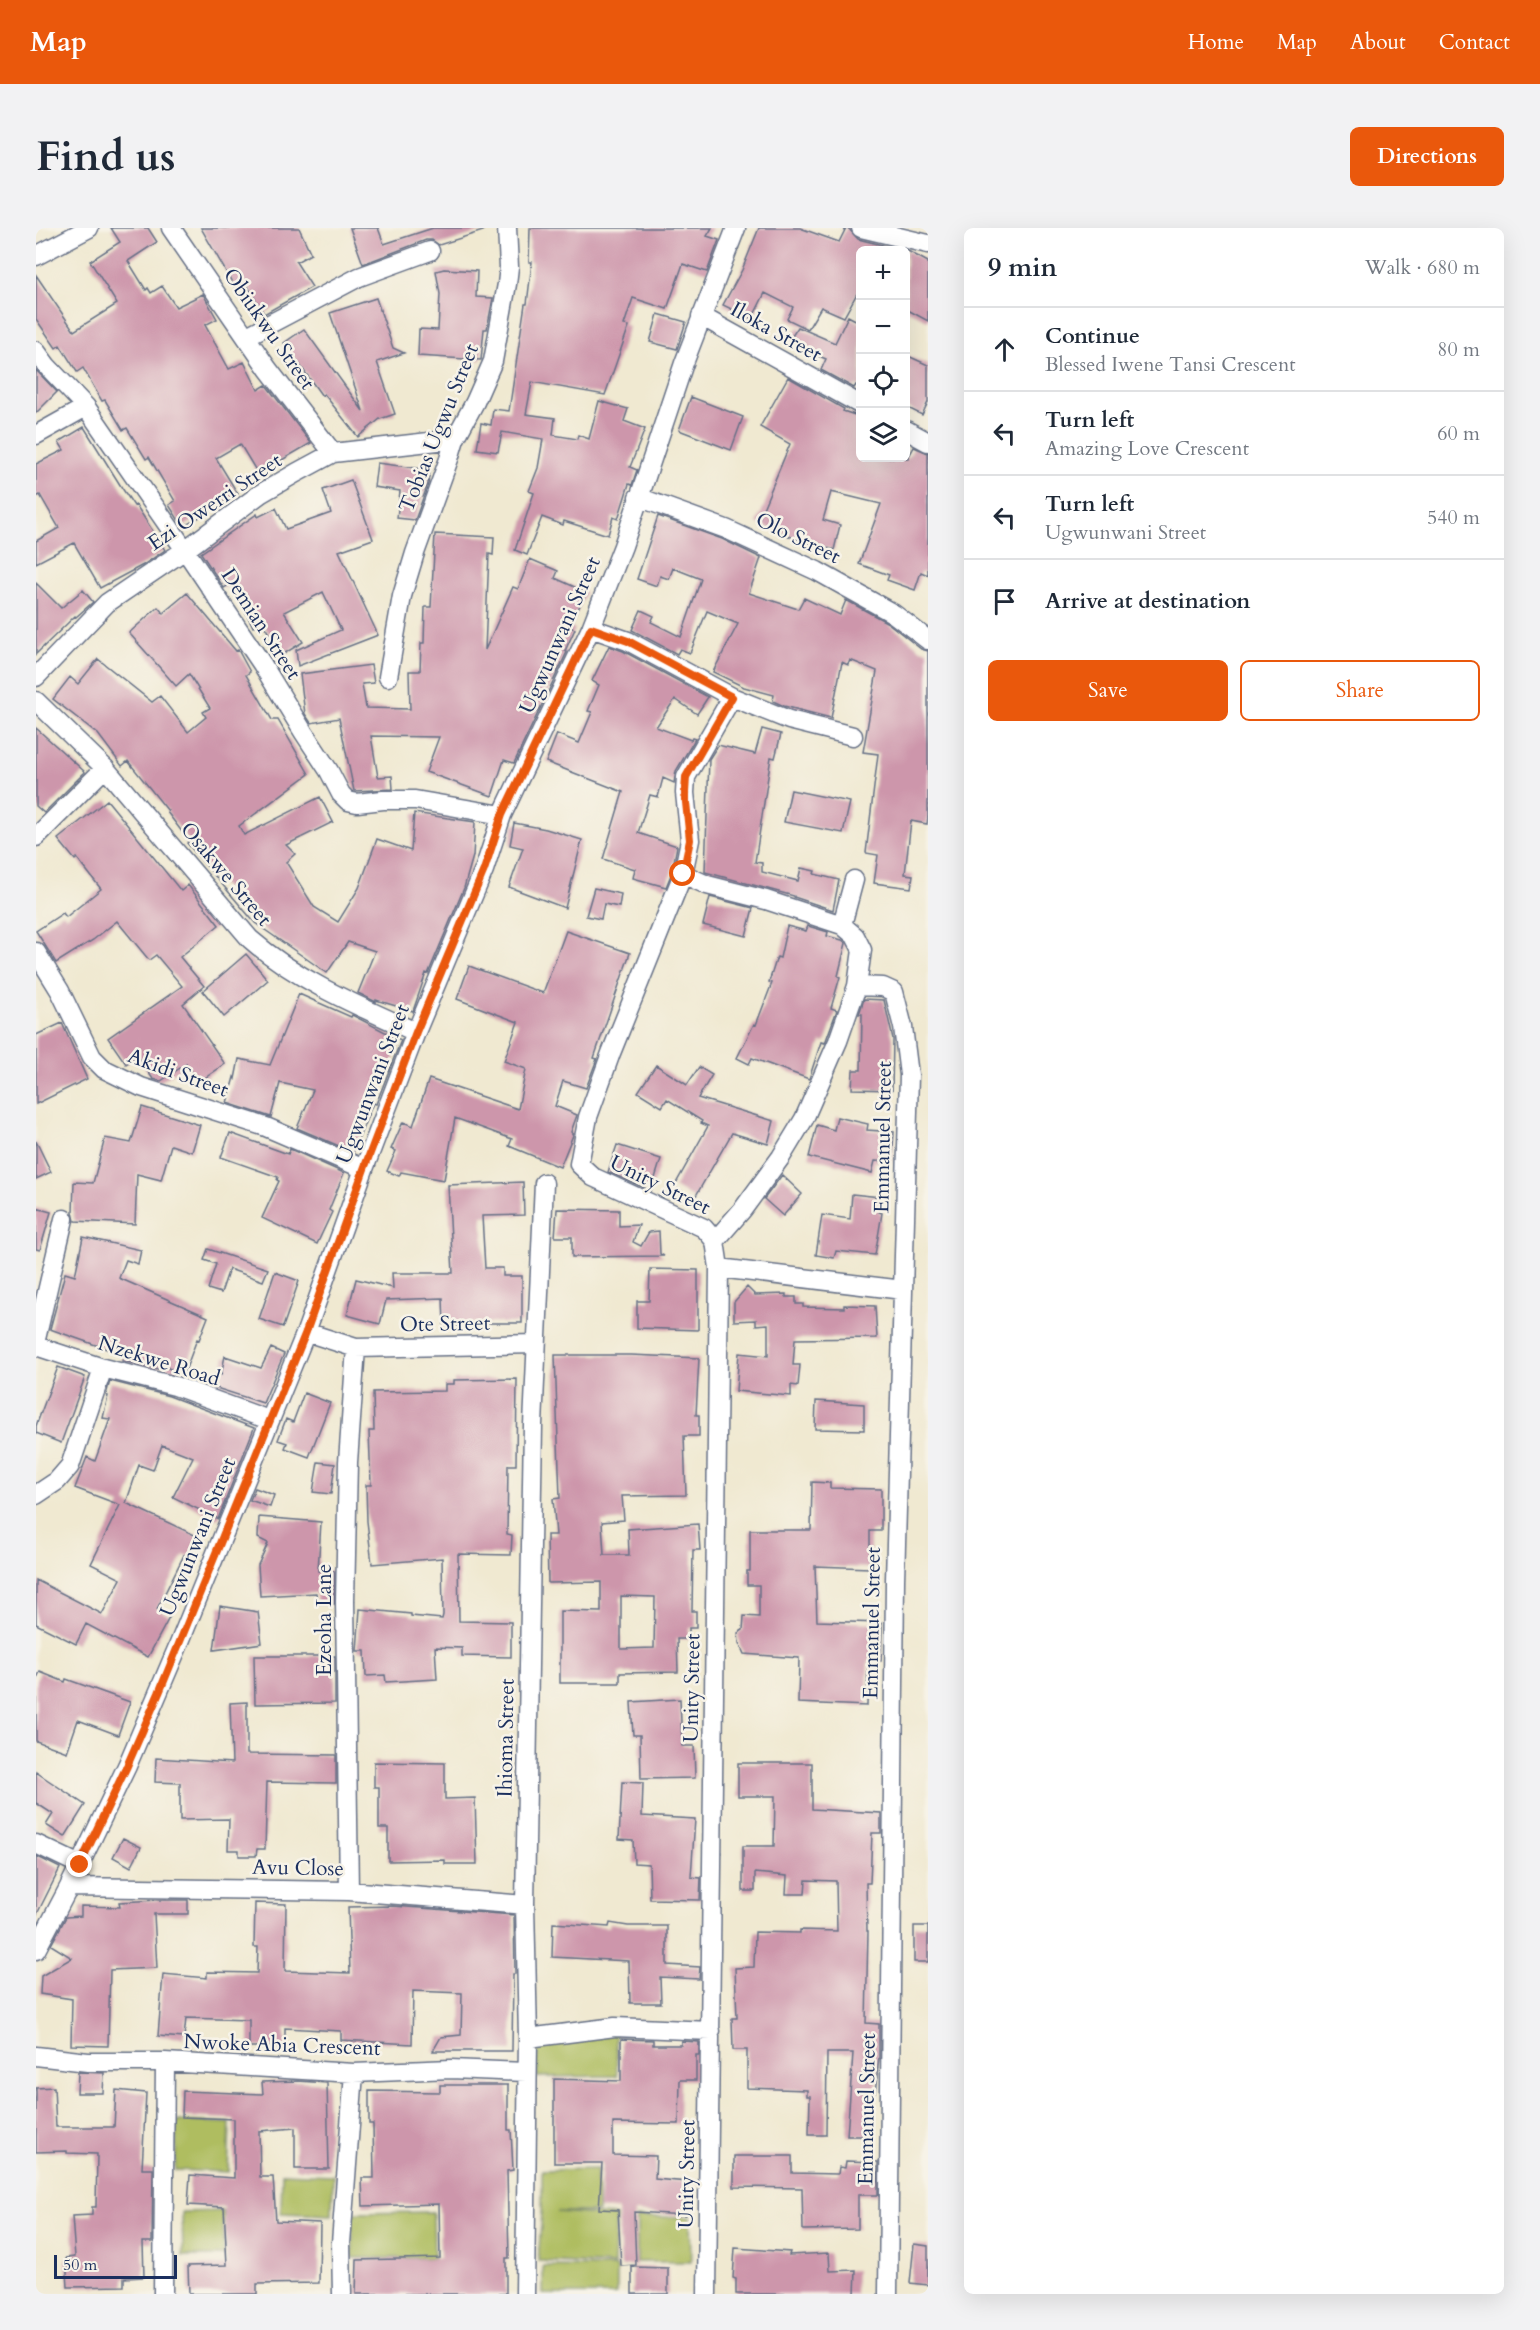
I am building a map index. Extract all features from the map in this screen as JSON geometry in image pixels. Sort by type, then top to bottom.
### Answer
[{"type":"street","points":[[36,256],[89,228]]},
{"type":"street","name":"Obiukwu Street","points":[[171,228],[301,413],[333,453]]},
{"type":"street","name":"Tobias Ugwu Street","points":[[388,677],[402,596],[415,553],[455,439],[476,402],[493,361],[509,267],[507,228]]},
{"type":"street","name":"Ugwunwani Street","points":[[36,1950],[80,1865],[159,1693],[306,1332],[364,1169],[416,1032],[484,870],[502,815],[591,628],[623,546],[701,316],[735,228]]},
{"type":"street","points":[[861,228],[928,244]]},
{"type":"street","points":[[247,336],[359,277],[430,251]]},
{"type":"street","name":"Iloka Street","points":[[701,316],[856,402]]},
{"type":"street","name":"Demian Street","points":[[36,351],[86,407],[262,663],[341,794],[348,801],[357,803],[415,800],[502,815]]},
{"type":"street","points":[[36,435],[86,407]]},
{"type":"street","points":[[910,432],[928,442]]},
{"type":"street","name":"Ezi Owerri Street","points":[[36,676],[107,603],[185,550],[260,494],[333,453],[455,439]]},
{"type":"street","name":"Olo Street","points":[[638,497],[717,526],[817,571],[894,614],[928,640]]},
{"type":"street","points":[[591,628],[628,641],[732,697],[789,720],[853,736]]},
{"type":"street","points":[[715,1241],[743,1209],[781,1157],[804,1119],[838,1041],[857,986],[862,950],[855,936],[842,925],[766,900],[707,885],[683,874],[690,840],[685,793],[686,777],[732,697]]},
{"type":"street","name":"Osakwe Street","points":[[36,701],[105,768],[250,939],[271,957],[333,993],[416,1032]]},
{"type":"street","points":[[36,837],[105,768]]},
{"type":"street","name":"Unity Street","points":[[683,874],[607,1063],[588,1118],[579,1164],[593,1177],[704,1228],[715,1241],[719,1268],[707,2294]]},
{"type":"street","points":[[842,925],[854,880]]},
{"type":"street","name":"Akidi Street","points":[[36,952],[60,991],[92,1057],[104,1069],[141,1087],[266,1127],[364,1169]]},
{"type":"street","name":"Emmanuel Street","points":[[857,986],[883,987],[894,992],[903,1027],[909,1075],[895,1580],[888,2294]]},
{"type":"street","name":"Ihioma Street","points":[[525,2294],[528,2038],[525,1905],[536,1344],[544,1183]]},
{"type":"street","points":[[36,1339],[64,1219]]},
{"type":"street","points":[[719,1268],[903,1290]]},
{"type":"street","name":"Ote Street","points":[[306,1332],[356,1348],[536,1344]]},
{"type":"street","name":"Nzekwe Road","points":[[36,1346],[103,1368],[175,1386],[269,1420]]},
{"type":"street","name":"Ezeoha Lane","points":[[349,1891],[345,1601],[348,1462],[356,1348]]},
{"type":"street","points":[[36,1495],[57,1481],[70,1466],[103,1368]]},
{"type":"street","points":[[36,1844],[80,1865]]},
{"type":"street","name":"Avu Close","points":[[69,1887],[349,1891],[525,1905]]},
{"type":"street","points":[[528,2038],[615,2027],[711,2031]]},
{"type":"street","name":"Nwoke Abia Crescent","points":[[36,2056],[88,2062],[165,2062],[354,2073],[451,2069],[526,2072]]},
{"type":"street","points":[[163,2294],[165,2062]]},
{"type":"street","points":[[342,2294],[341,2243],[354,2073]]},
{"type":"green space","points":[[616,2031],[617,2076],[537,2077],[537,2032]]},
{"type":"green space","points":[[177,2121],[230,2123],[228,2172],[175,2170]]},
{"type":"green space","points":[[597,2169],[598,2212],[557,2212],[616,2216],[614,2265],[538,2261],[542,2212],[542,2170]]},
{"type":"green space","points":[[282,2173],[333,2175],[332,2215],[281,2213]]},
{"type":"green space","points":[[223,2211],[224,2256],[183,2256],[182,2212]]},
{"type":"green space","points":[[433,2212],[434,2258],[353,2258],[352,2213]]},
{"type":"green space","points":[[637,2217],[690,2217],[691,2262],[637,2262]]},
{"type":"green space","points":[[543,2266],[617,2267],[617,2294],[543,2294]]},
{"type":"building","points":[[111,228],[148,228],[157,242],[128,261],[146,290],[148,288],[151,293],[162,286],[176,307],[203,294],[217,319],[205,325],[229,369],[244,362],[258,390],[266,385],[311,443],[258,474],[240,444],[216,458],[238,494],[183,527],[169,505],[175,501],[149,457],[146,459],[127,428],[123,430],[105,400],[102,401],[83,368],[77,372],[60,345],[56,348],[36,319],[36,275],[74,331],[117,304],[90,261],[120,242]]},
{"type":"building","points":[[201,228],[299,228],[311,254],[296,262],[312,287],[264,314],[247,285],[237,291]]},
{"type":"building","points":[[350,228],[378,228],[384,244],[433,228],[483,228],[483,231],[439,245],[432,240],[426,240],[363,264]]},
{"type":"building","points":[[530,228],[712,228],[707,236],[719,240],[707,272],[683,264],[667,309],[633,298],[624,325],[629,326],[605,395],[532,382],[526,414],[555,418],[553,435],[577,439],[578,435],[589,439],[599,401],[628,409],[624,421],[645,429],[630,467],[637,470],[632,485],[629,484],[618,519],[613,517],[608,535],[564,521],[563,525],[542,517],[527,555],[515,550],[534,493],[529,491],[538,468],[543,439],[502,432],[498,452],[477,449],[481,423],[491,425],[493,409],[509,411],[532,262],[529,262]]},
{"type":"building","points":[[759,228],[800,228],[839,242],[848,228],[858,239],[884,246],[856,246],[856,295],[844,317],[821,307],[808,329],[787,319],[793,307],[765,293],[752,319],[723,305],[742,270]]},
{"type":"building","points":[[910,252],[928,262],[928,321],[910,311]]},
{"type":"building","points":[[444,269],[477,271],[476,297],[493,298],[487,329],[484,329],[481,360],[418,356],[419,329],[438,330],[440,294],[436,271]]},
{"type":"building","points":[[376,298],[393,348],[404,353],[377,362],[395,414],[380,419],[358,437],[324,394],[322,396],[284,343],[304,329],[363,411],[330,313]]},
{"type":"building","points":[[658,314],[686,322],[677,349],[650,342]]},
{"type":"building","points":[[848,316],[856,320],[856,385],[854,388],[821,370],[826,359],[802,349],[804,345],[790,339],[798,327],[835,343]]},
{"type":"building","points":[[910,357],[928,365],[928,402],[922,415],[910,409]]},
{"type":"building","points":[[36,370],[57,392],[36,413]]},
{"type":"building","points":[[788,377],[844,409],[843,411],[856,415],[856,462],[910,462],[910,454],[914,447],[928,453],[928,575],[921,572],[915,590],[887,580],[889,575],[859,564],[881,504],[831,492],[823,520],[840,525],[834,550],[794,538],[757,523],[790,444],[760,427]]},
{"type":"building","points":[[691,397],[743,417],[731,450],[679,430]]},
{"type":"building","points":[[84,427],[122,488],[134,506],[136,505],[165,550],[143,565],[100,588],[74,543],[36,563],[36,541],[59,528],[40,495],[36,497],[36,464],[64,450],[59,442]]},
{"type":"building","points":[[377,463],[430,470],[428,484],[415,520],[397,518],[400,491],[374,487]]},
{"type":"building","points":[[351,480],[373,539],[339,551],[378,635],[298,666],[296,650],[341,630],[323,592],[284,612],[303,642],[282,655],[262,622],[253,627],[232,583],[224,588],[201,553],[257,514],[258,517],[276,508],[286,529],[331,513],[323,490]]},
{"type":"building","points":[[658,516],[722,539],[761,558],[749,593],[798,609],[804,598],[840,615],[846,600],[888,623],[921,649],[928,651],[928,816],[927,824],[911,821],[905,874],[913,875],[911,888],[874,883],[878,855],[866,853],[878,754],[863,752],[877,671],[850,660],[848,665],[842,662],[831,718],[784,706],[773,701],[774,695],[744,687],[713,672],[738,624],[707,611],[690,653],[680,649],[677,654],[632,630],[641,610],[654,616],[651,622],[681,637],[701,579],[673,568],[669,579],[660,576],[657,586],[637,579]]},
{"type":"building","points":[[435,534],[494,537],[493,555],[489,554],[485,650],[513,587],[518,589],[530,559],[558,571],[555,578],[586,592],[570,627],[575,629],[565,651],[567,652],[514,763],[504,760],[492,796],[426,772],[439,737],[371,736],[378,777],[392,776],[393,789],[354,791],[339,718],[311,723],[305,714],[300,674],[371,665],[374,683],[362,684],[366,708],[410,709],[409,671],[420,671],[421,643],[424,643],[425,607],[431,607]]},
{"type":"building","points":[[36,583],[61,608],[83,590],[93,602],[36,654]]},
{"type":"building","points":[[187,593],[236,651],[238,650],[250,672],[246,675],[272,720],[278,720],[309,774],[239,826],[244,835],[320,797],[333,822],[286,845],[295,854],[286,862],[314,907],[338,922],[359,888],[377,839],[411,851],[414,813],[475,822],[473,856],[464,888],[428,974],[426,973],[413,1011],[376,1000],[376,1002],[358,993],[375,951],[348,942],[327,973],[255,923],[187,843],[189,841],[168,811],[128,761],[122,766],[98,734],[53,699],[70,677],[78,684],[98,659],[152,702],[160,696],[188,732],[206,717],[203,712],[210,708],[189,674],[176,686],[129,633],[158,607],[163,613]]},
{"type":"building","points":[[609,646],[623,651],[708,697],[697,714],[675,699],[656,727],[691,740],[695,739],[676,771],[674,783],[663,778],[658,797],[650,795],[638,833],[677,846],[672,872],[666,887],[633,878],[635,869],[603,859],[623,792],[546,762],[557,734],[579,743],[592,712],[588,711],[599,685],[592,681]]},
{"type":"building","points":[[36,728],[85,772],[44,813],[36,806]]},
{"type":"building","points":[[762,729],[781,734],[775,758],[771,757],[755,862],[762,863],[762,872],[798,881],[801,868],[815,871],[814,874],[839,880],[833,910],[794,896],[705,872],[709,759],[718,745],[755,754]]},
{"type":"building","points":[[791,790],[850,802],[843,833],[784,822]]},
{"type":"building","points":[[107,800],[181,891],[188,885],[219,925],[180,957],[204,986],[183,1004],[225,1064],[199,1082],[186,1064],[161,1081],[153,1079],[137,1056],[126,1064],[108,1038],[182,986],[156,955],[149,960],[117,921],[93,940],[56,963],[36,931],[63,913],[66,917],[101,889],[77,858],[75,860],[58,839]]},
{"type":"building","points":[[514,823],[546,829],[582,840],[565,908],[509,887],[523,848],[510,845]]},
{"type":"building","points":[[594,888],[621,894],[619,907],[604,904],[601,919],[586,916]]},
{"type":"building","points":[[710,897],[753,908],[746,936],[703,925]]},
{"type":"building","points":[[787,926],[806,931],[808,926],[828,932],[827,936],[846,943],[831,1008],[837,1010],[825,1043],[821,1042],[809,1079],[752,1058],[749,1064],[737,1058],[754,1024],[756,1025],[772,983],[769,982],[777,957],[780,958]]},
{"type":"building","points":[[566,931],[630,953],[586,1088],[563,1081],[555,1106],[577,1115],[571,1132],[573,1135],[560,1167],[509,1146],[512,1139],[455,1118],[444,1180],[401,1172],[399,1176],[387,1171],[396,1151],[391,1149],[403,1122],[413,1126],[429,1079],[518,1109],[526,1069],[504,1061],[518,1022],[457,999],[469,966],[543,993]]},
{"type":"building","points":[[246,954],[268,980],[224,1017],[203,991]]},
{"type":"building","points":[[299,994],[351,1017],[352,1015],[401,1040],[376,1104],[373,1103],[353,1152],[297,1128],[313,1090],[280,1083],[271,1117],[227,1103],[239,1059],[270,1065]]},
{"type":"building","points":[[864,999],[884,1000],[893,1039],[892,1090],[852,1089],[853,1070],[861,1070],[862,1014],[859,1014]]},
{"type":"building","points":[[62,1023],[87,1079],[36,1104],[36,1035]]},
{"type":"building","points":[[656,1065],[687,1085],[699,1067],[712,1075],[698,1098],[774,1121],[768,1144],[732,1133],[694,1199],[674,1187],[708,1126],[667,1099],[662,1107],[638,1092]]},
{"type":"building","points":[[142,1107],[200,1125],[192,1152],[171,1145],[161,1180],[137,1174],[135,1224],[75,1221],[74,1182],[93,1183],[105,1138],[131,1143]]},
{"type":"building","points":[[837,1117],[868,1124],[867,1130],[894,1132],[892,1162],[875,1161],[872,1173],[809,1157],[817,1125],[834,1130]]},
{"type":"building","points":[[230,1133],[288,1154],[290,1149],[344,1173],[329,1210],[332,1212],[317,1244],[262,1218],[279,1181],[278,1177],[221,1157]]},
{"type":"building","points":[[36,1141],[51,1172],[36,1179]]},
{"type":"building","points":[[617,1145],[661,1159],[651,1191],[608,1172]]},
{"type":"building","points":[[782,1175],[802,1194],[783,1216],[764,1199]]},
{"type":"building","points":[[523,1182],[524,1215],[482,1216],[485,1268],[503,1268],[503,1276],[522,1276],[522,1323],[470,1323],[470,1326],[444,1326],[443,1298],[386,1300],[380,1324],[347,1315],[356,1279],[393,1288],[392,1273],[453,1273],[448,1185]]},
{"type":"building","points":[[852,1194],[880,1197],[879,1212],[882,1213],[875,1255],[836,1251],[834,1258],[816,1255],[822,1215],[850,1219]]},
{"type":"building","points":[[36,1208],[51,1212],[40,1250],[36,1249]]},
{"type":"building","points":[[557,1209],[619,1210],[619,1226],[639,1225],[633,1242],[641,1246],[649,1232],[659,1231],[660,1254],[664,1256],[572,1257],[572,1237],[555,1237]]},
{"type":"building","points":[[83,1237],[141,1250],[138,1264],[126,1260],[119,1278],[208,1317],[184,1374],[160,1365],[158,1369],[122,1361],[124,1355],[50,1329],[65,1273],[75,1276]]},
{"type":"building","points":[[208,1249],[268,1269],[263,1281],[229,1269],[221,1293],[208,1289],[216,1264],[204,1260]]},
{"type":"building","points":[[650,1269],[698,1270],[698,1330],[637,1328],[637,1301],[649,1301]]},
{"type":"building","points":[[275,1272],[299,1281],[283,1327],[259,1319]]},
{"type":"building","points":[[747,1287],[755,1295],[786,1294],[786,1297],[796,1297],[796,1304],[803,1304],[803,1307],[875,1306],[877,1338],[795,1339],[793,1365],[800,1365],[798,1386],[791,1385],[791,1396],[736,1391],[739,1353],[768,1356],[768,1324],[756,1325],[756,1320],[734,1321],[734,1302]]},
{"type":"building","points":[[271,1348],[284,1354],[263,1403],[213,1387],[216,1373],[221,1375],[225,1356],[261,1368]]},
{"type":"building","points":[[555,1355],[699,1358],[696,1415],[699,1415],[699,1436],[684,1436],[686,1495],[622,1496],[624,1520],[602,1522],[604,1555],[629,1555],[628,1529],[698,1524],[700,1550],[693,1550],[692,1611],[696,1611],[696,1628],[689,1628],[689,1639],[677,1639],[678,1672],[620,1673],[620,1683],[560,1683],[560,1611],[601,1612],[601,1582],[548,1583],[547,1535],[556,1535],[553,1499],[560,1498]],"holes":[[[621,1596],[655,1597],[654,1648],[621,1649]]]},
{"type":"building","points":[[58,1367],[85,1377],[61,1443],[36,1433],[36,1426]]},
{"type":"building","points":[[517,1379],[516,1465],[508,1465],[507,1534],[512,1535],[511,1555],[458,1554],[459,1621],[511,1622],[511,1657],[462,1656],[462,1648],[435,1647],[437,1679],[386,1682],[385,1675],[366,1676],[365,1651],[357,1651],[360,1609],[442,1619],[443,1615],[442,1558],[372,1564],[366,1485],[371,1485],[369,1431],[374,1431],[373,1392],[445,1391],[445,1384],[454,1384],[454,1380]]},
{"type":"building","points":[[110,1381],[169,1396],[254,1428],[218,1519],[173,1497],[193,1457],[162,1445],[153,1470],[139,1465],[126,1503],[199,1537],[189,1557],[184,1555],[157,1609],[170,1616],[148,1657],[86,1624],[76,1644],[36,1624],[36,1580],[102,1614],[121,1579],[91,1564],[120,1505],[75,1488],[87,1457],[95,1461],[110,1419],[103,1418]]},
{"type":"building","points":[[304,1393],[330,1403],[309,1457],[285,1448],[287,1443],[278,1440],[286,1419],[293,1422]]},
{"type":"building","points":[[816,1401],[864,1404],[864,1430],[815,1429]]},
{"type":"building","points":[[318,1462],[335,1464],[331,1494],[313,1492]]},
{"type":"building","points":[[812,1482],[830,1483],[830,1488],[881,1489],[881,1531],[870,1531],[870,1568],[815,1566],[817,1621],[882,1623],[881,1661],[868,1661],[867,1706],[798,1703],[799,1658],[744,1654],[739,1643],[738,1633],[743,1630],[744,1616],[759,1617],[759,1585],[747,1585],[747,1571],[750,1571],[750,1530],[811,1530]]},
{"type":"building","points":[[255,1488],[274,1495],[270,1507],[250,1500]]},
{"type":"building","points":[[259,1517],[321,1522],[318,1571],[334,1571],[334,1604],[317,1604],[316,1593],[260,1596],[258,1565],[268,1543],[258,1538]]},
{"type":"building","points":[[220,1606],[258,1612],[262,1643],[214,1650]]},
{"type":"building","points":[[254,1656],[335,1656],[335,1703],[255,1704]]},
{"type":"building","points":[[40,1672],[130,1702],[118,1735],[78,1720],[67,1752],[36,1741],[36,1680]]},
{"type":"building","points":[[680,1699],[682,1746],[694,1746],[695,1778],[641,1779],[640,1735],[633,1735],[631,1702]]},
{"type":"building","points":[[247,1702],[247,1754],[336,1755],[336,1783],[267,1782],[265,1849],[257,1849],[256,1856],[239,1856],[239,1850],[228,1850],[229,1819],[180,1820],[180,1783],[155,1782],[156,1758],[232,1763],[230,1703]]},
{"type":"building","points":[[374,1762],[445,1763],[445,1799],[475,1798],[477,1864],[445,1864],[445,1860],[388,1861],[388,1828],[379,1828],[379,1787],[374,1787]]},
{"type":"building","points":[[738,1763],[812,1763],[812,1809],[881,1813],[881,1833],[872,1833],[870,1883],[866,1883],[868,1931],[866,2023],[879,2024],[879,2057],[875,2093],[871,2092],[870,2136],[847,2136],[853,2053],[827,2053],[826,2135],[809,2135],[810,2096],[807,2096],[807,2090],[747,2088],[747,2050],[733,2050],[732,2018],[737,2018],[735,1968],[754,1967],[755,1932],[837,1931],[836,1881],[806,1880],[805,1894],[786,1894],[787,1876],[755,1873],[755,1891],[743,1891],[743,1846],[774,1846],[775,1796],[738,1796]]},
{"type":"building","points":[[36,1772],[85,1805],[65,1837],[46,1825],[53,1814],[36,1803]]},
{"type":"building","points":[[622,1782],[643,1783],[642,1816],[695,1819],[691,1877],[701,1878],[700,1900],[650,1899],[649,1864],[634,1863],[633,1840],[619,1839]]},
{"type":"building","points":[[123,1838],[141,1847],[131,1867],[113,1857]]},
{"type":"building","points":[[36,1856],[60,1868],[36,1916]]},
{"type":"building","points":[[188,1900],[188,1914],[154,1914],[157,1968],[110,1970],[108,2046],[71,2045],[72,1999],[40,1994],[41,1976],[72,1958],[51,1945],[66,1917],[81,1916],[81,1906],[120,1907],[119,1902]]},
{"type":"building","points":[[255,1903],[286,1904],[285,1971],[350,1973],[348,1907],[393,1906],[514,1915],[515,1974],[513,1974],[512,2051],[433,2051],[441,2037],[461,2035],[462,1993],[413,1991],[412,2044],[341,2040],[341,2031],[285,2028],[285,2047],[249,2047],[249,2020],[186,2018],[184,2038],[158,2036],[163,1974],[207,1978],[207,1972],[257,1973],[258,1947],[254,1947]]},
{"type":"building","points":[[553,1923],[609,1927],[610,1923],[628,1926],[667,1926],[667,1965],[700,1967],[699,1979],[660,1977],[661,2003],[630,2003],[629,1961],[552,1957]]},
{"type":"building","points":[[914,1926],[928,1926],[928,1962],[914,1962]]},
{"type":"building","points":[[621,2039],[653,2040],[653,2045],[681,2045],[681,2041],[699,2042],[699,2055],[696,2055],[696,2080],[680,2080],[679,2124],[613,2123],[613,2155],[656,2156],[655,2179],[688,2182],[685,2215],[634,2212],[636,2265],[621,2266],[618,2210],[599,2209],[602,2163],[554,2163],[554,2079],[621,2081]]},
{"type":"building","points":[[78,2072],[104,2073],[103,2093],[77,2093]]},
{"type":"building","points":[[262,2082],[327,2083],[329,2169],[295,2169],[295,2128],[259,2131],[260,2177],[273,2177],[276,2221],[320,2223],[319,2283],[257,2284],[257,2294],[189,2294],[188,2266],[227,2265],[224,2207],[188,2205],[190,2175],[234,2178],[234,2119],[182,2117],[183,2091],[263,2094]]},
{"type":"building","points":[[440,2085],[508,2085],[508,2130],[511,2130],[513,2170],[507,2171],[509,2258],[506,2258],[506,2294],[356,2294],[357,2260],[440,2258],[439,2204],[363,2206],[362,2178],[374,2178],[373,2124],[369,2124],[369,2091],[440,2092]]},
{"type":"building","points":[[54,2087],[56,2127],[114,2127],[116,2090],[146,2093],[142,2169],[153,2169],[152,2242],[143,2242],[144,2277],[124,2278],[124,2286],[68,2287],[66,2258],[75,2257],[72,2216],[92,2215],[92,2207],[96,2207],[97,2154],[67,2153],[67,2151],[36,2152],[36,2088]]},
{"type":"building","points":[[734,2156],[792,2156],[792,2173],[838,2174],[839,2167],[845,2168],[846,2161],[878,2162],[878,2195],[858,2195],[858,2229],[803,2230],[802,2188],[734,2187]]},
{"type":"building","points":[[914,2244],[928,2246],[928,2285],[910,2283]]},
{"type":"building","points":[[735,2248],[790,2252],[789,2255],[829,2253],[830,2271],[856,2270],[855,2294],[736,2294],[736,2279],[733,2278]]},
{"type":"building","points":[[632,2267],[668,2268],[668,2294],[632,2294]]},
{"type":"route","points":[[80,1865],[159,1693],[306,1332],[364,1169],[416,1032],[484,870],[502,815],[591,628],[628,641],[732,697],[686,777],[685,793],[690,840],[683,874]]}]
